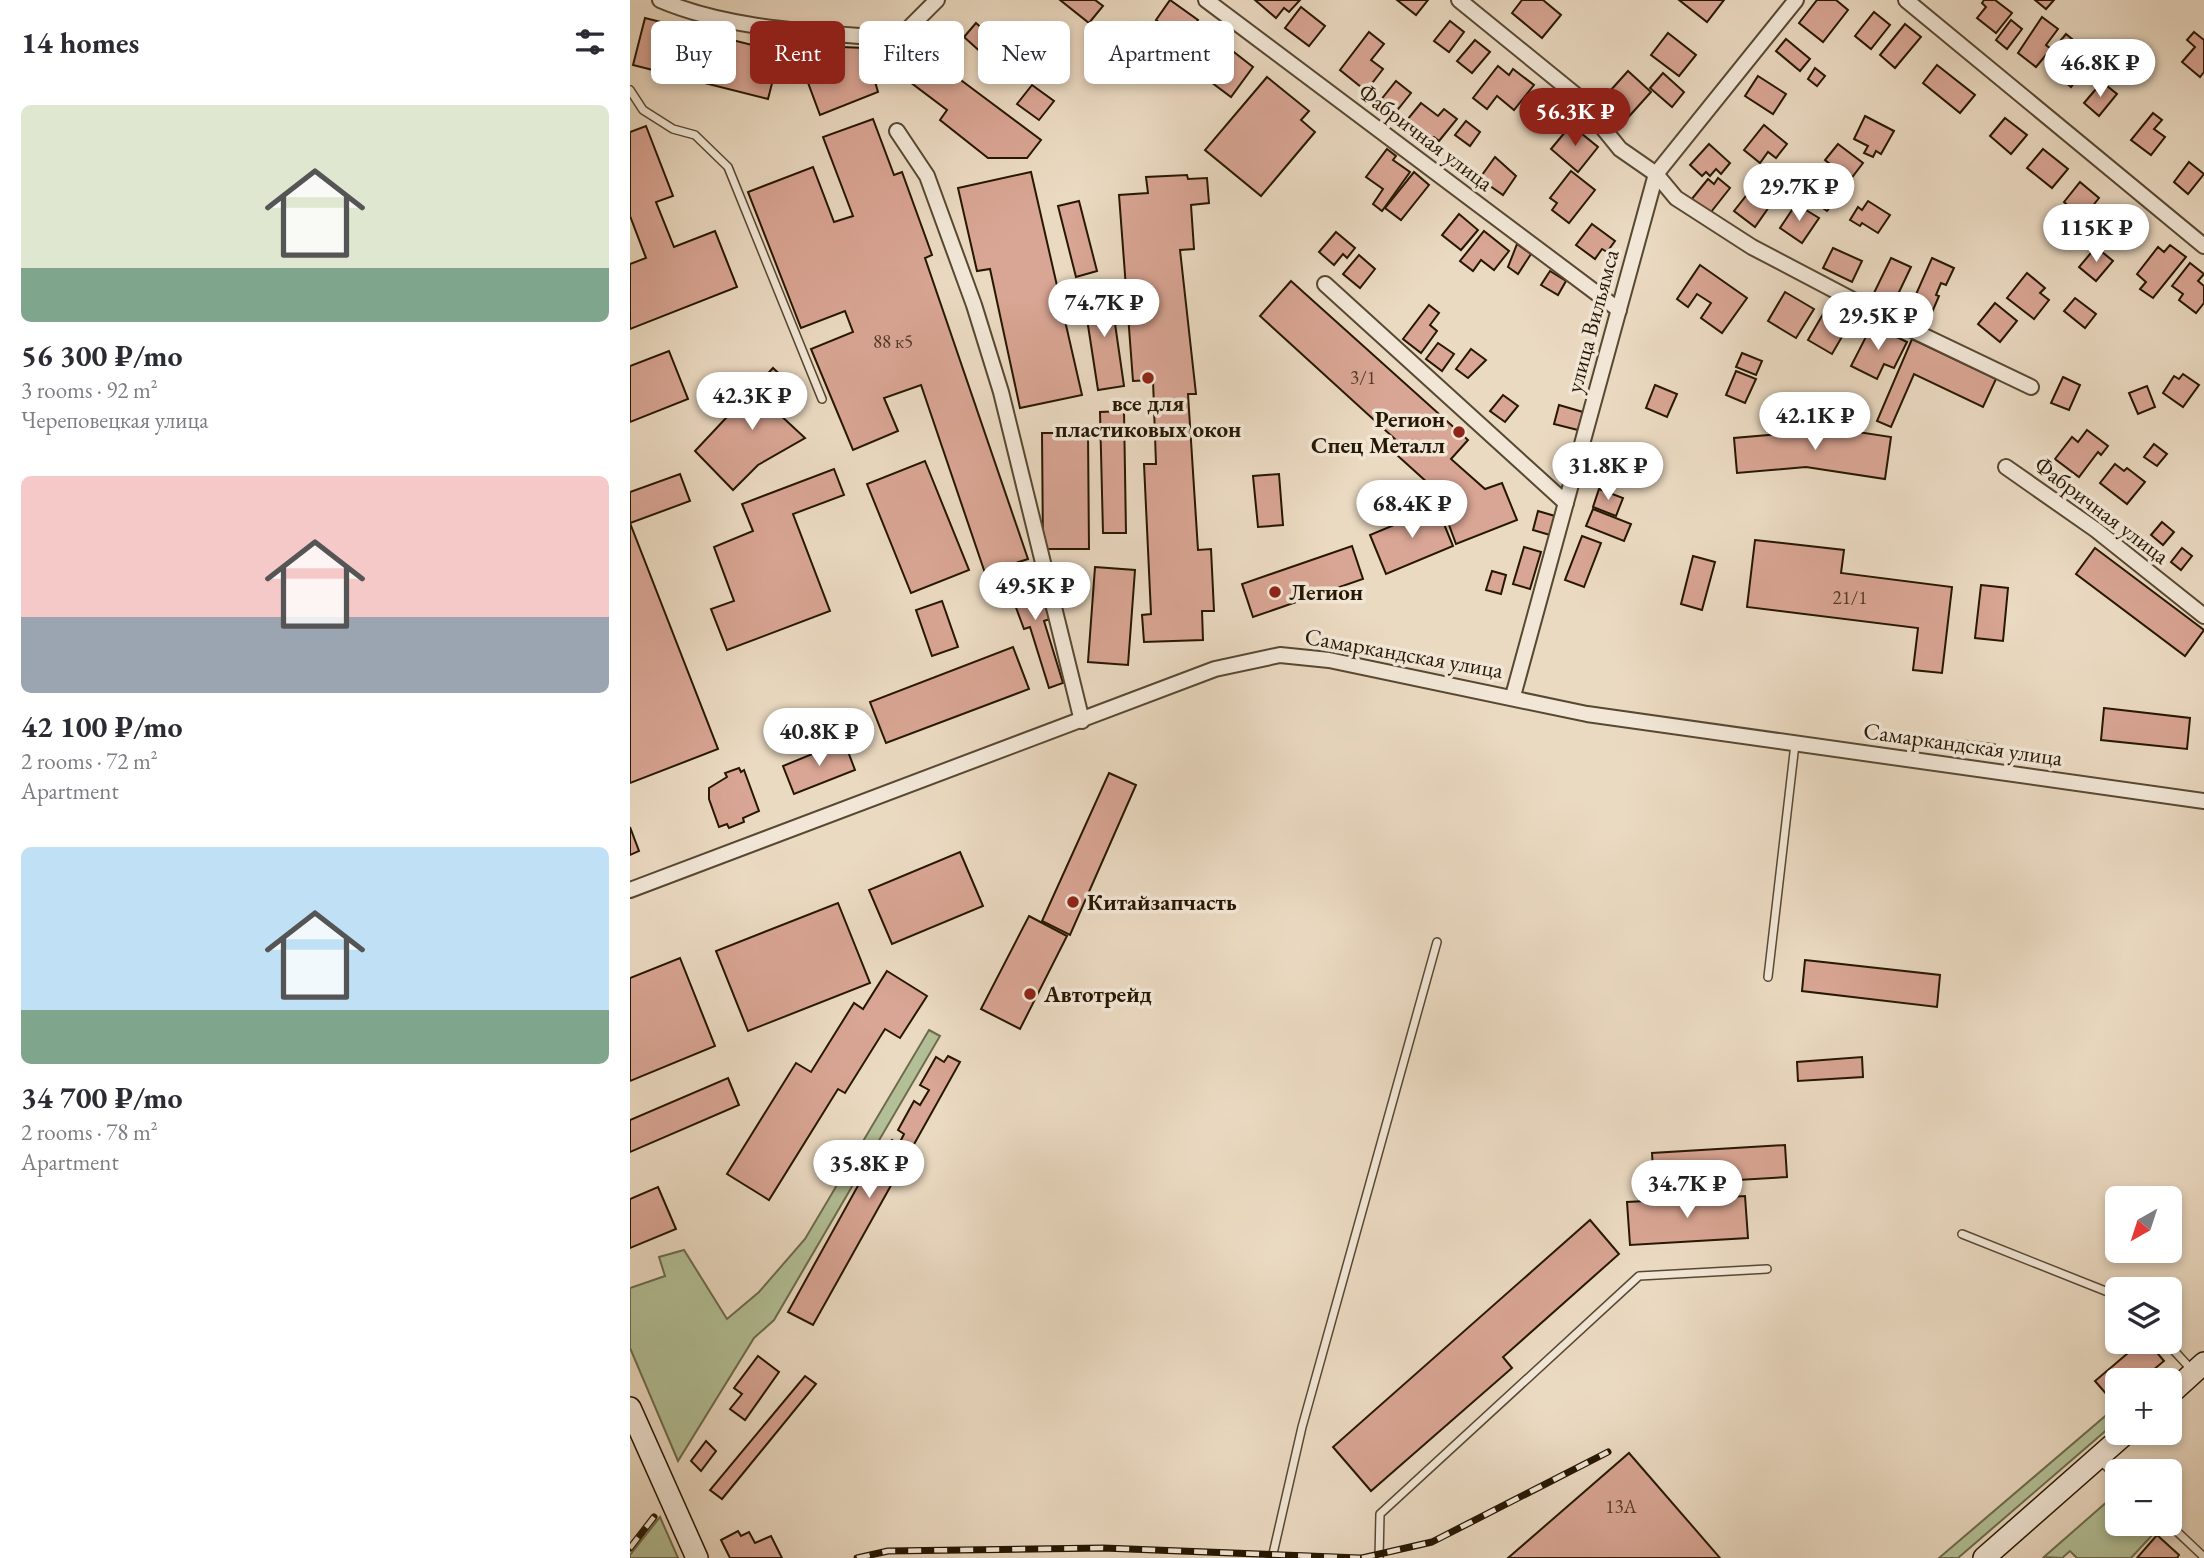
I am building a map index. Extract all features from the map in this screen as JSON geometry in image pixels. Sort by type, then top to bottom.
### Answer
[{"type":"main road","points":[[2182,1383],[2199,1368]]},
{"type":"main road","points":[[630,1408],[697,1558]]},
{"type":"main road","points":[[1984,1558],[2113,1445]]},
{"type":"street","points":[[660,0],[695,15],[796,30],[898,39],[937,0]]},
{"type":"street","name":"Фабричная улица","points":[[1206,0],[1619,310]]},
{"type":"street","points":[[1459,0],[1577,96],[1620,149],[1656,174],[1676,198],[1752,247],[1891,320],[2031,387]]},
{"type":"street","name":"улица Вильямса","points":[[1513,696],[1656,174],[1796,0]]},
{"type":"street","points":[[1906,0],[2204,246]]},
{"type":"street","points":[[897,131],[927,176],[974,305],[1001,392],[1082,721]]},
{"type":"street","points":[[1325,284],[1566,503]]},
{"type":"street","name":"Фабричная улица","points":[[2006,467],[2096,530],[2204,616]]},
{"type":"street","name":"Самаркандская улица","points":[[630,890],[1215,669],[1280,655],[1329,660],[1513,696],[1587,714],[2204,801]]},
{"type":"lane","points":[[630,90],[643,110],[673,129],[695,135],[729,167],[822,400]]},
{"type":"lane","points":[[1768,977],[1795,743]]},
{"type":"lane","points":[[1272,1558],[1302,1427],[1437,942]]},
{"type":"lane","points":[[1962,1234],[2105,1291]]},
{"type":"lane","points":[[1379,1558],[1380,1514],[1639,1276],[1767,1269]]},
{"type":"lane","points":[[2181,1354],[2199,1368]]},
{"type":"lane","points":[[2098,1458],[2105,1465]]},
{"type":"lane","points":[[2181,1536],[2204,1557]]},
{"type":"green space","points":[[1918,735],[1995,744],[1993,756],[1917,747]]},
{"type":"green space","points":[[929,1030],[940,1036],[774,1320],[754,1338],[678,1461],[630,1348],[630,1288],[665,1276],[659,1257],[684,1250],[727,1319],[759,1292],[805,1239]]},
{"type":"green space","points":[[2105,1416],[2105,1431],[1958,1558],[1939,1558]]},
{"type":"green space","points":[[2105,1504],[2105,1536],[2151,1536],[2131,1558],[2077,1558],[2070,1551],[2062,1558],[2044,1557]]},
{"type":"green space","points":[[660,1517],[678,1558],[630,1558],[630,1555]]},
{"type":"building","points":[[1060,0],[1095,0],[1103,6],[1091,21],[1086,21]]},
{"type":"building","points":[[1170,0],[1198,20],[1157,21]]},
{"type":"building","points":[[1255,0],[1300,0],[1289,12],[1284,8],[1276,18]]},
{"type":"building","points":[[1397,0],[1428,0],[1416,15]]},
{"type":"building","points":[[1522,0],[1543,0],[1561,15],[1542,38],[1512,13]]},
{"type":"building","points":[[1679,0],[1724,0],[1707,22]]},
{"type":"building","points":[[1817,0],[1836,0],[1848,10],[1823,42],[1799,23]]},
{"type":"building","points":[[1984,0],[1995,0],[2012,13],[1996,33],[1977,18],[1986,7],[1982,3]]},
{"type":"building","points":[[2035,0],[2054,0],[2046,9]]},
{"type":"building","points":[[1301,7],[1325,26],[1309,46],[1285,28]]},
{"type":"building","points":[[1874,12],[1890,25],[1871,49],[1855,36]]},
{"type":"building","points":[[2042,17],[2058,29],[2046,45],[2051,49],[2036,67],[2018,53]]},
{"type":"building","points":[[645,18],[657,21],[651,21],[651,70],[633,65]]},
{"type":"building","points":[[2011,20],[2022,29],[2007,49],[1996,40]]},
{"type":"building","points":[[1450,21],[1464,32],[1449,52],[1434,41]]},
{"type":"building","points":[[976,23],[978,50],[964,37]]},
{"type":"building","points":[[1905,24],[1921,37],[1895,68],[1880,55]]},
{"type":"building","points":[[1369,32],[1384,44],[1371,60],[1383,69],[1366,91],[1340,70]]},
{"type":"building","points":[[2194,32],[2204,40],[2204,72],[2200,77],[2182,62],[2195,47],[2187,40]]},
{"type":"building","points":[[1668,33],[1696,55],[1679,76],[1651,55]]},
{"type":"building","points":[[2066,34],[2078,44],[2059,68],[2047,57]]},
{"type":"building","points":[[1786,39],[1810,59],[1800,71],[1776,51]]},
{"type":"building","points":[[1475,40],[1490,52],[1472,73],[1457,61]]},
{"type":"building","points":[[736,41],[750,44],[750,84],[772,84],[768,99],[708,84],[736,84]]},
{"type":"building","points":[[2083,46],[2096,56],[2071,87],[2058,76]]},
{"type":"building","points":[[845,47],[859,48],[859,84],[876,84],[878,92],[820,115],[808,84],[845,84]]},
{"type":"building","points":[[1234,52],[1253,67],[1231,97],[1214,84],[1234,84]]},
{"type":"building","points":[[1937,65],[1975,95],[1960,113],[1923,83]]},
{"type":"building","points":[[1498,66],[1509,75],[1513,69],[1534,85],[1514,110],[1497,96],[1487,109],[1473,98]]},
{"type":"building","points":[[1815,68],[1825,76],[1817,86],[1808,79]]},
{"type":"building","points":[[1628,71],[1651,92],[1624,122],[1601,101]]},
{"type":"building","points":[[1663,73],[1684,92],[1672,107],[1650,88]]},
{"type":"building","points":[[1758,76],[1786,94],[1773,114],[1745,96]]},
{"type":"building","points":[[1267,77],[1309,111],[1301,120],[1315,132],[1261,196],[1205,150]]},
{"type":"building","points":[[1396,81],[1411,93],[1395,113],[1380,101]]},
{"type":"building","points":[[964,82],[1041,140],[1027,158],[988,158],[940,120],[947,110],[913,84]]},
{"type":"building","points":[[2102,82],[2117,94],[2099,116],[2084,103]]},
{"type":"building","points":[[1032,85],[1054,101],[1039,120],[1017,104]]},
{"type":"building","points":[[1541,91],[1561,106],[1555,115],[1559,117],[1550,129],[1526,111]]},
{"type":"building","points":[[1421,103],[1438,116],[1444,109],[1457,119],[1439,141],[1434,137],[1431,140],[1417,129],[1412,134],[1402,126]]},
{"type":"building","points":[[2153,113],[2162,120],[2154,129],[2165,137],[2151,155],[2131,140]]},
{"type":"building","points":[[1865,116],[1894,131],[1881,154],[1876,151],[1873,157],[1864,153],[1868,146],[1854,139]]},
{"type":"building","points":[[2005,118],[2027,135],[2011,154],[1990,136]]},
{"type":"building","points":[[873,119],[894,175],[902,172],[932,255],[925,258],[1028,559],[985,573],[921,385],[884,398],[898,431],[853,450],[811,349],[853,332],[845,311],[801,328],[748,192],[813,167],[834,222],[853,216],[823,137]]},
{"type":"building","points":[[1466,121],[1480,132],[1470,146],[1455,135]]},
{"type":"building","points":[[1571,125],[1598,147],[1578,172],[1551,149]]},
{"type":"building","points":[[1764,125],[1787,144],[1776,158],[1768,152],[1760,163],[1744,150]]},
{"type":"building","points":[[646,126],[673,196],[656,202],[674,247],[715,231],[737,287],[630,329],[630,264],[646,258],[630,216],[630,132]]},
{"type":"building","points":[[1709,144],[1730,163],[1721,174],[1716,169],[1710,176],[1706,172],[1702,176],[1690,165]]},
{"type":"building","points":[[1838,144],[1863,163],[1850,180],[1825,160]]},
{"type":"building","points":[[1387,149],[1396,156],[1393,160],[1410,172],[1382,211],[1373,204],[1383,189],[1366,177]]},
{"type":"building","points":[[2043,149],[2068,169],[2052,188],[2027,168]]},
{"type":"building","points":[[1495,157],[1516,176],[1503,195],[1490,186],[1487,189],[1477,182]]},
{"type":"building","points":[[2189,162],[2204,174],[2188,194],[2174,182]]},
{"type":"building","points":[[1571,171],[1595,190],[1569,223],[1552,210],[1557,203],[1550,198]]},
{"type":"building","points":[[1031,172],[1082,395],[1020,408],[990,269],[977,271],[958,188]]},
{"type":"building","points":[[1414,172],[1429,185],[1401,220],[1385,208]]},
{"type":"building","points":[[1187,175],[1188,179],[1207,178],[1209,203],[1191,205],[1194,249],[1180,250],[1196,394],[1188,394],[1198,550],[1211,549],[1214,611],[1202,611],[1203,640],[1144,642],[1142,615],[1151,614],[1144,464],[1156,464],[1153,380],[1133,381],[1119,195],[1148,193],[1146,177]]},
{"type":"building","points":[[1718,178],[1730,188],[1711,212],[1691,200],[1708,179],[1714,184]]},
{"type":"building","points":[[1821,179],[1840,194],[1827,211],[1807,197]]},
{"type":"building","points":[[1757,182],[1776,197],[1755,227],[1734,211]]},
{"type":"building","points":[[2080,182],[2099,198],[2083,218],[2064,202]]},
{"type":"building","points":[[1079,201],[1097,271],[1076,277],[1058,206]]},
{"type":"building","points":[[1868,201],[1890,215],[1878,233],[1862,223],[1860,226],[1850,220],[1858,207],[1862,210]]},
{"type":"building","points":[[1796,204],[1819,218],[1802,243],[1780,228]]},
{"type":"building","points":[[1459,214],[1478,230],[1461,250],[1442,235]]},
{"type":"building","points":[[2123,217],[2138,230],[2123,248],[2108,236]]},
{"type":"building","points":[[1592,224],[1615,241],[1607,252],[1602,249],[1595,259],[1576,245]]},
{"type":"building","points":[[1484,231],[1509,251],[1494,270],[1481,260],[1473,271],[1460,261]]},
{"type":"building","points":[[1336,232],[1355,248],[1347,258],[1343,254],[1334,265],[1319,252]]},
{"type":"building","points":[[1517,244],[1531,254],[1518,274],[1508,267]]},
{"type":"building","points":[[2170,245],[2186,257],[2153,298],[2140,289],[2146,282],[2137,274],[2158,247],[2164,252]]},
{"type":"building","points":[[2096,247],[2113,261],[2096,281],[2079,267]]},
{"type":"building","points":[[1833,248],[1862,261],[1852,282],[1823,268]]},
{"type":"building","points":[[1359,255],[1375,269],[1360,288],[1343,274]]},
{"type":"building","points":[[1891,258],[1911,267],[1891,309],[1871,299]]},
{"type":"building","points":[[1932,258],[1954,268],[1946,285],[1941,283],[1930,317],[1910,308]]},
{"type":"building","points":[[2190,263],[2204,274],[2198,281],[2204,286],[2204,303],[2196,313],[2179,300],[2183,294],[2172,286]]},
{"type":"building","points":[[1700,265],[1747,298],[1722,333],[1701,318],[1711,303],[1697,294],[1688,307],[1677,299]]},
{"type":"building","points":[[1550,271],[1566,281],[1558,295],[1541,285]]},
{"type":"building","points":[[2027,273],[2045,288],[2040,293],[2049,300],[2034,319],[2007,298]]},
{"type":"building","points":[[1291,281],[1468,440],[1451,459],[1485,489],[1502,483],[1517,520],[1456,544],[1442,506],[1450,503],[1388,447],[1395,439],[1260,316]]},
{"type":"building","points":[[1110,289],[1124,386],[1098,390],[1083,293]]},
{"type":"building","points":[[1785,292],[1814,309],[1796,338],[1768,321]]},
{"type":"building","points":[[2075,298],[2096,314],[2085,328],[2064,311]]},
{"type":"building","points":[[1995,303],[2017,321],[2000,342],[1978,324]]},
{"type":"building","points":[[1429,305],[1439,313],[1430,325],[1437,331],[1421,353],[1403,339]]},
{"type":"building","points":[[1823,314],[1847,328],[1832,354],[1808,340]]},
{"type":"building","points":[[1872,325],[1907,342],[1894,368],[1884,364],[1877,379],[1851,366]]},
{"type":"building","points":[[1912,339],[1996,379],[1983,407],[1914,374],[1891,427],[1877,421]]},
{"type":"building","points":[[1438,343],[1454,354],[1442,371],[1426,359]]},
{"type":"building","points":[[1471,349],[1486,360],[1468,378],[1456,369]]},
{"type":"building","points":[[669,351],[688,399],[630,422],[630,366]]},
{"type":"building","points":[[1742,353],[1762,361],[1756,375],[1736,367]]},
{"type":"building","points":[[773,368],[798,391],[778,413],[805,438],[758,465],[733,490],[695,451]]},
{"type":"building","points":[[1736,371],[1756,379],[1745,403],[1726,395]]},
{"type":"building","points":[[2183,374],[2199,385],[2183,407],[2163,393],[2174,376],[2179,379]]},
{"type":"building","points":[[2063,377],[2080,385],[2069,410],[2051,403]]},
{"type":"building","points":[[1655,385],[1677,394],[1667,417],[1646,408]]},
{"type":"building","points":[[2147,386],[2155,407],[2138,414],[2129,393]]},
{"type":"building","points":[[1503,395],[1518,406],[1505,422],[1490,411]]},
{"type":"building","points":[[1559,405],[1583,412],[1578,430],[1554,424]]},
{"type":"building","points":[[1124,411],[1126,533],[1103,533],[1100,412]]},
{"type":"building","points":[[1812,425],[1891,437],[1885,479],[1806,467],[1737,473],[1734,438],[1803,432]]},
{"type":"building","points":[[2087,430],[2108,446],[2101,455],[2098,452],[2079,477],[2055,459],[2072,437],[2078,442]]},
{"type":"building","points":[[1042,433],[1088,433],[1089,549],[1043,549]]},
{"type":"building","points":[[2154,444],[2167,454],[2157,466],[2144,457]]},
{"type":"building","points":[[1613,456],[1633,463],[1627,482],[1606,475]]},
{"type":"building","points":[[925,461],[969,570],[911,593],[867,484]]},
{"type":"building","points":[[2115,464],[2124,471],[2127,468],[2145,482],[2127,504],[2100,483]]},
{"type":"building","points":[[834,469],[844,495],[793,514],[830,611],[727,650],[711,609],[734,601],[714,547],[753,531],[742,504]]},
{"type":"building","points":[[680,474],[690,501],[630,523],[630,492]]},
{"type":"building","points":[[1279,474],[1283,525],[1258,527],[1253,476]]},
{"type":"building","points":[[1599,489],[1623,498],[1616,516],[1593,507]]},
{"type":"building","points":[[1437,507],[1453,546],[1386,574],[1370,535]]},
{"type":"building","points":[[1593,509],[1631,524],[1624,541],[1586,526]]},
{"type":"building","points":[[1538,511],[1555,516],[1550,535],[1533,530]]},
{"type":"building","points":[[2162,522],[2174,532],[2163,545],[2151,535]]},
{"type":"building","points":[[630,523],[718,749],[630,783]]},
{"type":"building","points":[[1582,536],[1601,543],[1584,587],[1565,580]]},
{"type":"building","points":[[1755,540],[1844,550],[1841,573],[1952,587],[1942,673],[1913,670],[1918,628],[1747,607]]},
{"type":"building","points":[[1352,546],[1363,579],[1253,617],[1242,584]]},
{"type":"building","points":[[1524,547],[1541,552],[1530,589],[1513,584]]},
{"type":"building","points":[[2095,548],[2204,630],[2185,656],[2076,574]]},
{"type":"building","points":[[2182,548],[2192,556],[2181,570],[2171,562]]},
{"type":"building","points":[[1693,556],[1715,562],[1702,610],[1681,604]]},
{"type":"building","points":[[1095,567],[1135,570],[1128,665],[1088,662]]},
{"type":"building","points":[[1032,571],[1050,619],[1044,621],[1063,683],[1049,688],[1030,627],[1024,629],[1006,581]]},
{"type":"building","points":[[1492,571],[1506,575],[1501,594],[1486,590]]},
{"type":"building","points":[[1981,585],[2008,588],[2003,641],[1975,638]]},
{"type":"building","points":[[942,601],[958,647],[932,656],[916,610]]},
{"type":"building","points":[[1013,647],[1029,689],[886,743],[870,702]]},
{"type":"building","points":[[2104,708],[2190,718],[2187,749],[2101,740]]},
{"type":"building","points":[[844,741],[855,770],[794,794],[783,766]]},
{"type":"building","points":[[739,768],[741,772],[744,770],[759,811],[743,818],[744,822],[729,828],[727,824],[719,827],[709,799],[709,788],[727,777],[725,773]]},
{"type":"building","points":[[1109,773],[1136,785],[1070,935],[1042,921]]},
{"type":"building","points":[[630,827],[639,851],[630,855]]},
{"type":"building","points":[[960,852],[983,906],[892,944],[869,890]]},
{"type":"building","points":[[838,903],[870,983],[748,1031],[716,951]]},
{"type":"building","points":[[1029,916],[1067,936],[1020,1029],[981,1009]]},
{"type":"building","points":[[680,958],[715,1046],[630,1081],[630,978]]},
{"type":"building","points":[[1805,960],[1940,975],[1937,1007],[1802,991]]},
{"type":"building","points":[[887,971],[927,996],[900,1038],[885,1029],[845,1093],[838,1089],[769,1200],[727,1174],[796,1063],[811,1072],[854,1003],[863,1009]]},
{"type":"building","points":[[948,1056],[960,1062],[813,1325],[788,1312],[860,1182],[873,1189],[883,1171],[877,1167],[892,1140],[899,1144],[904,1134],[898,1130],[914,1101],[920,1105],[929,1090],[920,1085],[936,1057],[944,1062]]},
{"type":"building","points":[[1862,1057],[1863,1077],[1798,1081],[1797,1062]]},
{"type":"building","points":[[728,1078],[739,1105],[630,1152],[630,1120]]},
{"type":"building","points":[[1785,1145],[1787,1177],[1654,1185],[1652,1153]]},
{"type":"building","points":[[658,1187],[676,1229],[630,1248],[630,1199]]},
{"type":"building","points":[[1745,1196],[1748,1238],[1630,1245],[1627,1202]]},
{"type":"building","points":[[1590,1220],[1619,1254],[1503,1357],[1512,1368],[1371,1491],[1333,1447]]},
{"type":"building","points":[[2127,1354],[2158,1354],[2164,1361],[2156,1368],[2110,1368]]},
{"type":"building","points":[[758,1356],[779,1372],[745,1420],[730,1409],[742,1394],[734,1388]]},
{"type":"building","points":[[2105,1373],[2105,1393],[2095,1381]]},
{"type":"building","points":[[805,1376],[816,1384],[722,1499],[710,1490]]},
{"type":"building","points":[[706,1441],[716,1451],[701,1471],[691,1461]]},
{"type":"building","points":[[1629,1453],[1720,1558],[1508,1558]]},
{"type":"building","points":[[738,1531],[741,1536],[749,1532],[755,1543],[771,1536],[782,1558],[730,1558],[721,1540]]},
{"type":"building","points":[[2156,1536],[2179,1555],[2177,1558],[2137,1558]]},
{"type":"railway","points":[[1362,1558],[1432,1542],[1608,1452]]},
{"type":"railway","points":[[630,1548],[654,1517]]},
{"type":"railway","points":[[857,1558],[888,1551],[1103,1548],[1360,1558]]},
{"type":"place","name":"все для пластиковых окон","points":[[1148,378]]},
{"type":"place","name":"Регион Спец Металл","points":[[1459,432]]},
{"type":"place","name":"Легион","points":[[1275,592]]},
{"type":"place","name":"Китайзапчасть","points":[[1073,902]]},
{"type":"place","name":"Автотрейд","points":[[1030,994]]}]
